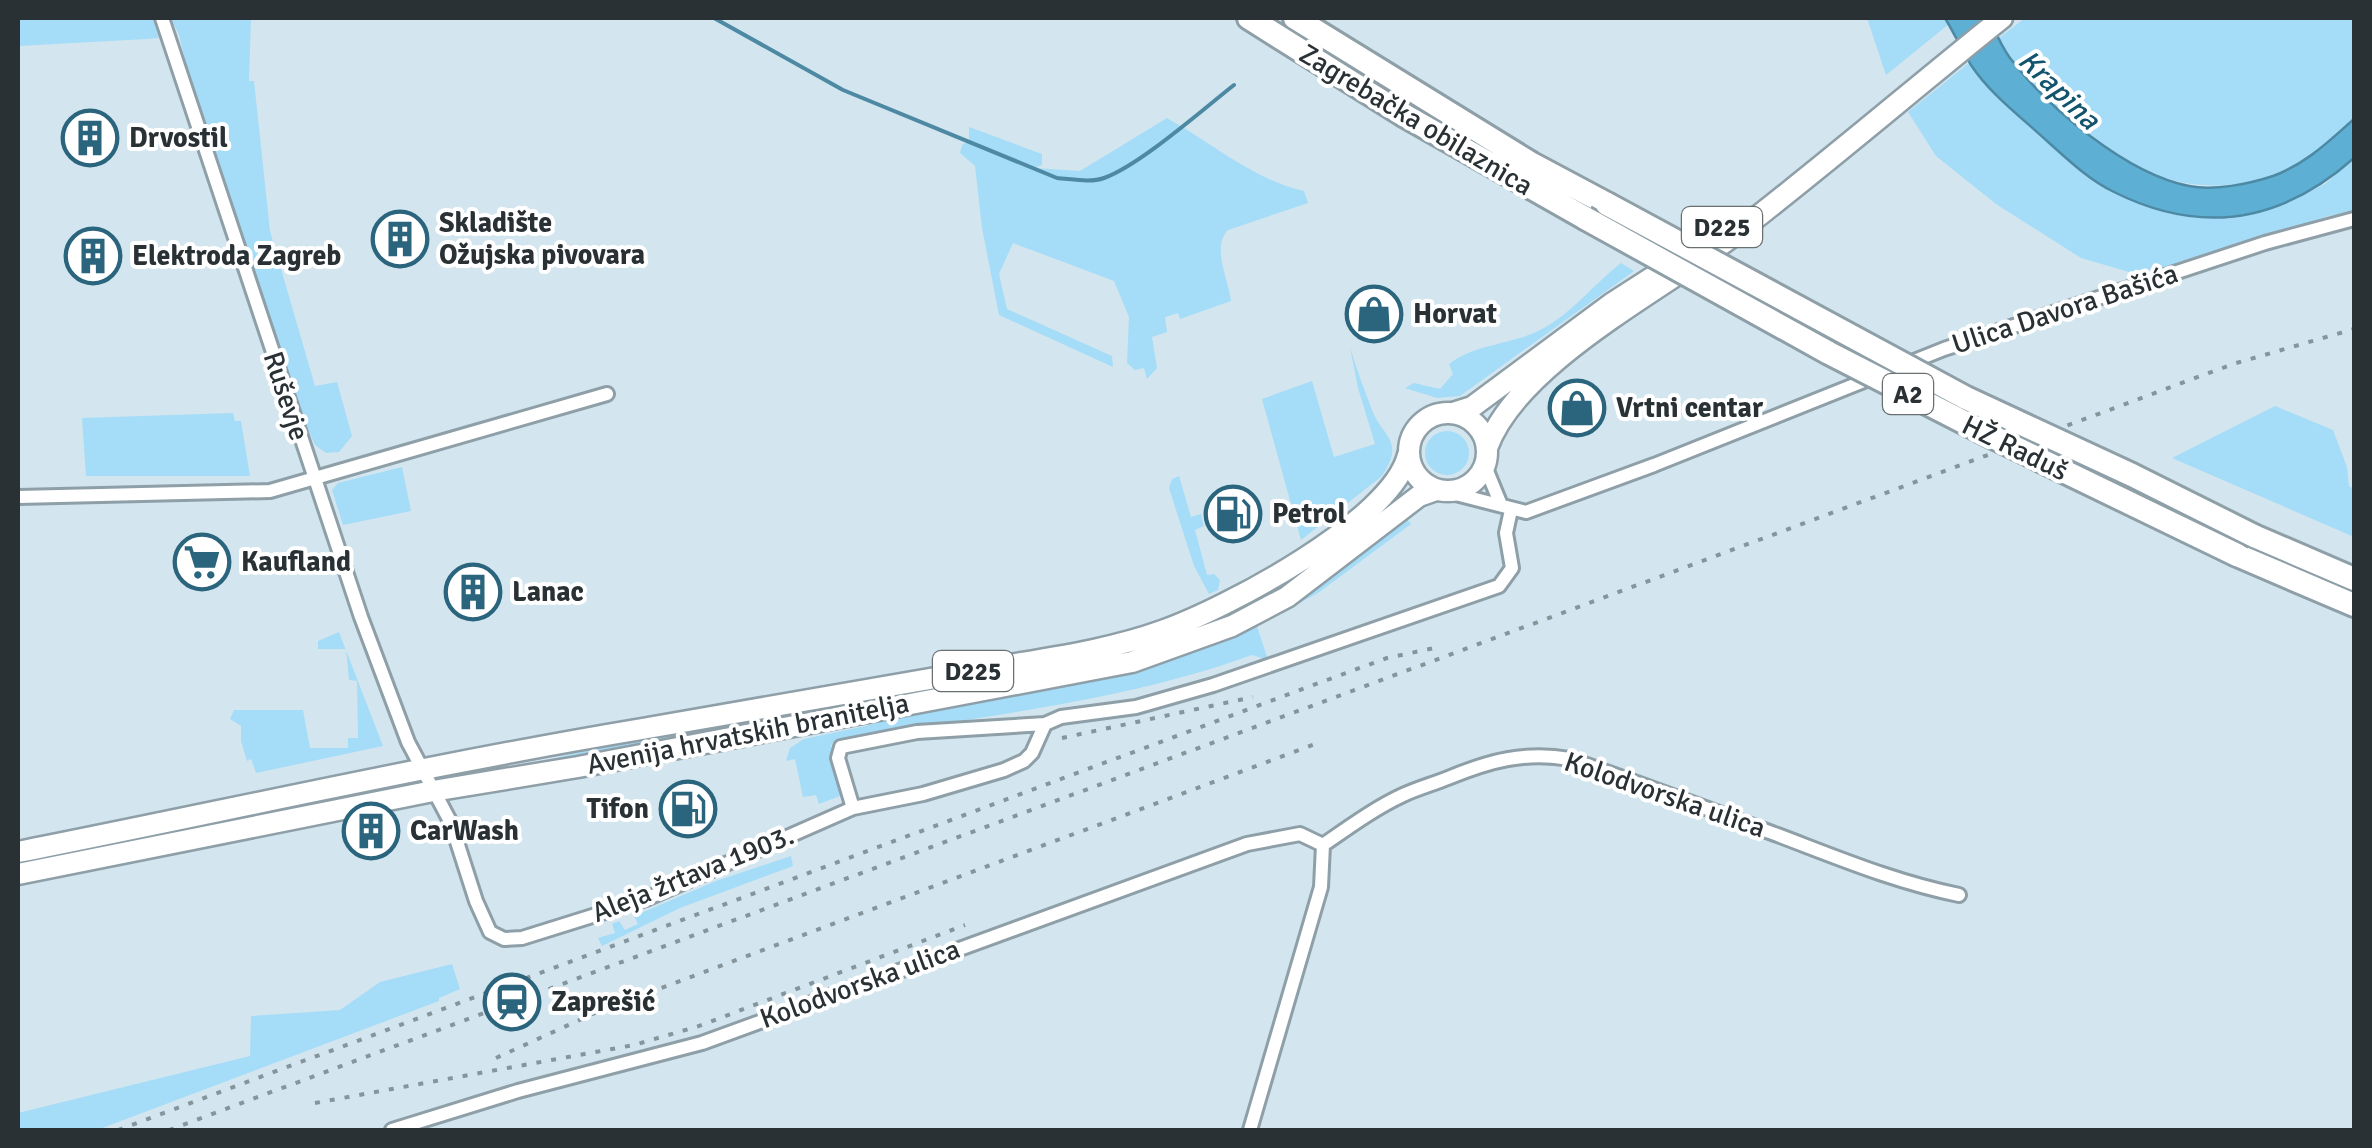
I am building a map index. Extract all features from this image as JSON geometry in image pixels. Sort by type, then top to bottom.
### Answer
[{"type":"highway","name":"Zagrebačka obilaznica","points":[[1249,18],[1419,124],[1586,218]]},
{"type":"highway","name":"Zagrebačka obilaznica","points":[[1295,18],[1532,164],[1607,204]]},
{"type":"highway","name":"HŽ Raduš","points":[[1607,204],[1966,398],[2354,580]]},
{"type":"highway","name":"HŽ Raduš","points":[[1586,218],[1845,362],[1991,436],[2237,555],[2354,604]]},
{"type":"main road","name":"D225","points":[[1442,491],[1470,485],[1486,457],[1498,422],[1567,354],[1705,258],[1980,18]]},
{"type":"main road","name":"D225","points":[[1408,454],[1418,426],[1434,415],[1472,406],[1611,304],[1683,258],[2002,18]]},
{"type":"main road","points":[[1453,413],[1472,420],[1485,438],[1486,457]]},
{"type":"main road","points":[[1408,454],[1417,477],[1442,491]]},
{"type":"main road","name":"Avenija hrvatskih branitelja","points":[[18,852],[420,770],[1054,656],[1161,632],[1262,587],[1307,556],[1395,483],[1408,454]]},
{"type":"main road","name":"Avenija hrvatskih branitelja","points":[[18,874],[432,791],[596,764],[1132,662],[1232,626],[1287,597],[1419,496],[1442,491]]},
{"type":"street","name":"Ruševje","points":[[162,18],[312,478],[420,770]]},
{"type":"street","name":"Ulica Davora Bašića","points":[[1442,491],[1526,512],[1944,348],[2265,243],[2354,219]]},
{"type":"street","points":[[18,496],[261,492],[607,394]]},
{"type":"street","points":[[854,808],[838,758],[841,747],[917,732],[1045,724],[1060,718],[1136,707],[1213,686],[1500,586],[1512,568],[1506,508],[1486,457]]},
{"type":"street","name":"Aleja žrtava 1903.","points":[[420,770],[451,823],[490,932],[504,939],[522,938],[646,898],[854,808],[978,779],[1024,761],[1032,753],[1045,724]]},
{"type":"street","name":"Kolodvorska ulica","points":[[392,1130],[518,1091],[702,1043],[1248,844],[1300,834],[1324,845],[1404,795],[1478,764],[1541,754],[1570,759],[1850,865],[1959,895]]},
{"type":"street","points":[[1250,1130],[1321,888],[1324,845]]},
{"type":"shaded area","points":[[18,18],[155,18],[160,32],[158,38],[18,46]]},
{"type":"shaded area","points":[[171,18],[251,18],[249,81],[254,81],[270,231],[315,386],[337,382],[352,436],[339,452],[326,453],[315,445],[286,380]]},
{"type":"shaded area","points":[[1867,18],[1945,18],[1949,24],[1886,75]]},
{"type":"shaded area","points":[[1945,18],[1989,18],[2010,58],[2045,97],[2090,136],[2165,179],[2209,188],[2273,176],[2307,158],[2354,119],[2354,158],[2298,197],[2240,215],[2178,214],[2147,206],[2087,175],[2006,105],[1971,65]]},
{"type":"shaded area","points":[[2025,18],[2354,18],[2354,119],[2314,155],[2264,179],[2216,185],[2169,180],[2114,154],[2058,109],[2025,76],[1999,38]]},
{"type":"shaded area","points":[[1970,62],[2003,102],[2072,163],[2112,191],[2229,219],[2325,184],[2354,158],[2354,211],[2328,216],[2146,277],[2081,258],[1996,204],[1936,156],[1908,112]]},
{"type":"shaded area","points":[[1167,118],[1250,170],[1304,191],[1308,203],[1228,230],[1221,255],[1231,301],[1180,319],[1178,313],[1165,317],[1167,332],[1152,337],[1157,368],[1147,379],[1144,368],[1135,370],[1127,363],[1129,317],[1114,281],[1013,243],[999,274],[1007,309],[1112,356],[1113,367],[999,315],[975,166],[960,153],[962,145],[969,141],[969,127],[1042,154],[1042,165],[1035,168],[1080,171]]},
{"type":"shaded area","points":[[1621,263],[1634,271],[1460,396],[1437,398],[1405,388],[1414,383],[1440,389],[1453,374],[1449,364],[1471,352],[1544,328]]},
{"type":"shaded area","points":[[1350,347],[1372,410],[1390,440],[1392,454],[1382,476],[1301,540],[1262,399],[1312,381],[1334,457],[1375,444]]},
{"type":"shaded area","points":[[2275,406],[2333,430],[2347,467],[2349,486],[2354,489],[2354,537],[2172,458]]},
{"type":"shaded area","points":[[233,413],[235,421],[241,421],[250,476],[86,476],[82,418]]},
{"type":"shaded area","points":[[1447,431],[1463,437],[1469,453],[1463,469],[1447,475],[1431,469],[1425,453],[1431,437]]},
{"type":"shaded area","points":[[402,467],[411,511],[343,525],[332,490],[338,483]]},
{"type":"shaded area","points":[[1179,476],[1191,517],[1201,514],[1204,526],[1195,530],[1207,575],[1214,574],[1220,580],[1218,590],[1209,594],[1194,566],[1169,488],[1172,479]]},
{"type":"shaded area","points":[[1393,497],[1398,503],[1300,580],[1233,618],[1148,650],[479,776],[478,772],[540,762],[627,740],[840,705],[1144,646],[1231,611]]},
{"type":"shaded area","points":[[1407,519],[1411,524],[1318,593],[1257,626],[1268,660],[1252,655],[1201,672],[1097,697],[833,742],[840,796],[819,804],[816,795],[803,797],[795,759],[786,761],[790,748],[804,739],[866,726],[903,713],[1038,689],[1307,593]]},
{"type":"shaded area","points":[[339,632],[346,649],[318,649],[318,641]]},
{"type":"shaded area","points":[[346,651],[383,746],[256,773],[251,759],[247,761],[241,726],[230,719],[234,710],[303,710],[310,748],[348,748],[348,738],[358,738],[357,681],[349,680]]},
{"type":"shaded area","points":[[791,856],[793,866],[680,908],[602,946],[598,938],[615,933],[612,924],[619,921],[625,930],[638,924],[634,916],[716,881]]},
{"type":"shaded area","points":[[452,964],[460,989],[439,1001],[97,1130],[18,1130],[18,1113],[250,1056],[251,1016],[340,1010],[380,982]]},
{"type":"waterway","points":[[714,18],[843,90],[1057,178],[1093,180],[1119,171],[1234,85]]},
{"type":"railway","points":[[169,1130],[2233,364],[2354,329]]},
{"type":"railway","points":[[118,1130],[1387,658],[1439,647]]},
{"type":"railway","points":[[1062,738],[1253,697]]},
{"type":"railway","points":[[496,1058],[597,1012],[1315,744]]},
{"type":"railway","points":[[315,1103],[634,1045],[699,1026],[965,925]]},
{"type":"place","name":"Drvostil","points":[[90,138]]},
{"type":"place","name":"Skladište Ožujska pivovara","points":[[400,239]]},
{"type":"place","name":"Elektroda Zagreb","points":[[93,256]]},
{"type":"place","name":"Horvat","points":[[1374,314]]},
{"type":"place","name":"Vrtni centar","points":[[1577,408]]},
{"type":"place","name":"Petrol","points":[[1233,514]]},
{"type":"place","name":"Kaufland","points":[[202,562]]},
{"type":"place","name":"Lanac","points":[[473,592]]},
{"type":"place","name":"Tifon","points":[[688,809]]},
{"type":"place","name":"CarWash","points":[[371,831]]},
{"type":"place","name":"Zaprešić","points":[[512,1002]]},
{"type":"water label","name":"Krapina","points":[[2059,90]]}]
